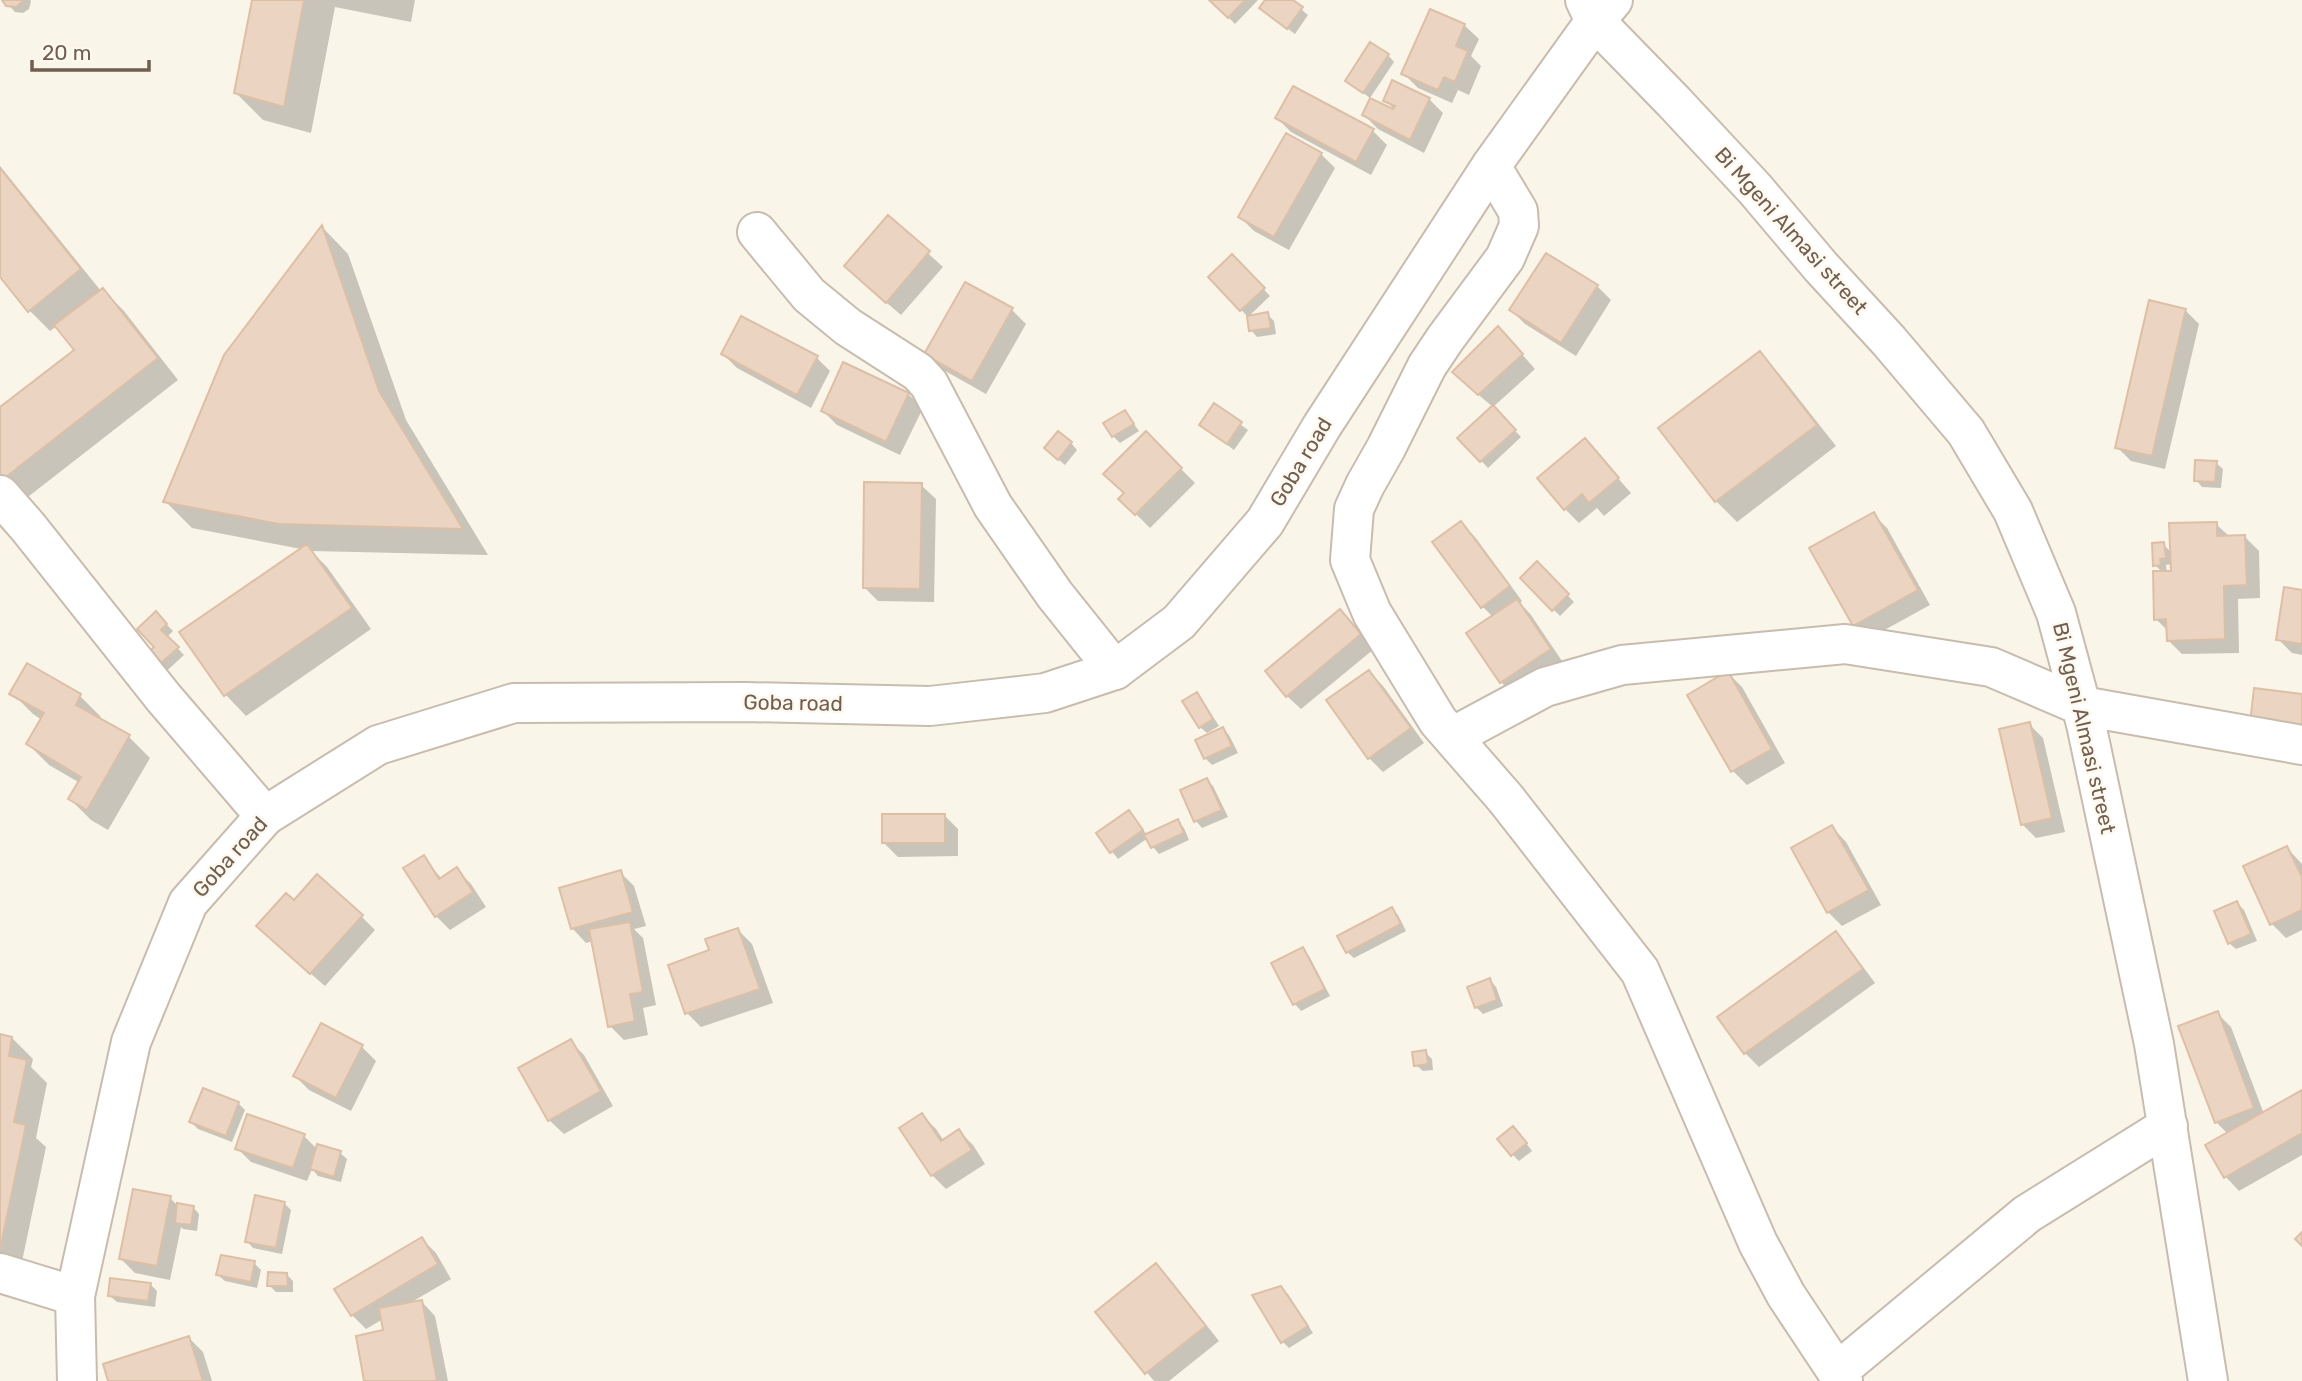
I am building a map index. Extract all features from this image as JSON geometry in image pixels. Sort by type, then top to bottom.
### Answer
[{"type":"street","name":"Goba road","points":[[77,1381],[75,1296],[131,1042],[188,904],[265,816],[378,745],[514,703],[745,702],[930,706],[1045,693],[1115,670],[1178,622],[1265,522],[1322,426],[1598,7]]},
{"type":"street","name":"Bi Mgeni Almasi street","points":[[1598,7],[1675,102],[1755,189],[1966,432],[2013,511],[2056,613],[2082,706],[2154,1044],[2208,1381]]},
{"type":"street","points":[[1491,166],[1518,211],[1519,226],[1505,258],[1427,366],[1365,485],[1354,509],[1350,560],[1372,612],[1438,721],[1506,799],[1640,971],[1758,1243],[1786,1295],[1840,1377],[2027,1214],[2168,1126]]},
{"type":"street","points":[[757,232],[808,295],[848,327],[918,372],[929,384],[993,506],[1055,595],[1115,670]]},
{"type":"street","points":[[0,495],[163,697],[265,816]]},
{"type":"street","points":[[1452,737],[1545,687],[1622,665],[1846,644],[1991,667],[2082,706],[2302,745]]},
{"type":"street","points":[[0,1273],[75,1296]]},
{"type":"building","points":[[2,0],[24,0],[16,7],[6,6]]},
{"type":"building","points":[[252,0],[304,0],[284,107],[234,93]]},
{"type":"building","points":[[1209,0],[1245,0],[1228,18]]},
{"type":"building","points":[[1265,0],[1293,0],[1303,7],[1287,29],[1259,8]]},
{"type":"building","points":[[1430,9],[1465,24],[1456,46],[1468,51],[1455,82],[1444,77],[1438,90],[1401,74]]},
{"type":"building","points":[[1370,42],[1389,54],[1363,93],[1345,81]]},
{"type":"building","points":[[1392,80],[1430,98],[1410,140],[1362,115],[1370,98],[1393,109],[1395,106],[1383,101]]},
{"type":"building","points":[[1293,86],[1374,129],[1356,162],[1275,118]]},
{"type":"building","points":[[1286,133],[1322,153],[1274,237],[1238,217]]},
{"type":"building","points":[[0,168],[81,269],[28,312],[0,277]]},
{"type":"building","points":[[888,215],[930,251],[886,303],[844,266]]},
{"type":"building","points":[[322,225],[379,391],[463,529],[279,524],[163,502],[224,355]]},
{"type":"building","points":[[1546,253],[1598,285],[1561,343],[1509,310]]},
{"type":"building","points":[[1232,254],[1265,288],[1240,311],[1208,277]]},
{"type":"building","points":[[965,282],[1013,308],[972,381],[924,354]]},
{"type":"building","points":[[103,288],[158,358],[2,480],[0,407],[74,350],[54,325]]},
{"type":"building","points":[[2149,300],[2186,309],[2152,456],[2115,448]]},
{"type":"building","points":[[1268,312],[1271,328],[1249,331],[1247,316]]},
{"type":"building","points":[[741,316],[818,356],[797,395],[721,354]]},
{"type":"building","points":[[1498,326],[1523,354],[1478,395],[1452,372]]},
{"type":"building","points":[[1760,351],[1817,425],[1715,502],[1658,428]]},
{"type":"building","points":[[843,362],[909,393],[886,442],[821,411]]},
{"type":"building","points":[[1214,403],[1242,422],[1227,444],[1199,425]]},
{"type":"building","points":[[1493,405],[1516,430],[1480,462],[1457,438]]},
{"type":"building","points":[[1125,410],[1134,424],[1112,437],[1103,423]]},
{"type":"building","points":[[1058,431],[1072,442],[1058,460],[1044,448]]},
{"type":"building","points":[[1146,431],[1182,468],[1135,515],[1118,499],[1124,493],[1103,474]]},
{"type":"building","points":[[1585,438],[1619,478],[1589,503],[1582,494],[1564,510],[1537,478]]},
{"type":"building","points":[[2195,460],[2217,461],[2215,482],[2194,481]]},
{"type":"building","points":[[864,482],[922,483],[920,589],[863,588]]},
{"type":"building","points":[[1874,512],[1918,590],[1853,626],[1809,548]]},
{"type":"building","points":[[1461,521],[1510,586],[1481,608],[1432,542]]},
{"type":"building","points":[[2217,522],[2217,536],[2245,535],[2247,585],[2224,586],[2225,639],[2167,641],[2166,619],[2154,620],[2153,571],[2171,571],[2169,523]]},
{"type":"building","points":[[2164,542],[2166,558],[2160,559],[2161,565],[2153,566],[2152,543]]},
{"type":"building","points":[[307,544],[352,608],[224,696],[179,632]]},
{"type":"building","points":[[1537,561],[1569,594],[1552,611],[1520,578]]},
{"type":"building","points":[[2284,587],[2302,590],[2302,644],[2276,640]]},
{"type":"building","points":[[1517,599],[1551,649],[1500,683],[1466,633]]},
{"type":"building","points":[[1340,609],[1361,634],[1286,697],[1265,671]]},
{"type":"building","points":[[156,611],[167,624],[161,630],[179,647],[152,671],[141,660],[154,647],[137,629]]},
{"type":"building","points":[[27,663],[81,694],[76,705],[130,735],[87,810],[68,799],[81,777],[26,744],[44,713],[9,694]]},
{"type":"building","points":[[1369,670],[1411,728],[1368,759],[1326,700]]},
{"type":"building","points":[[1728,671],[1772,749],[1731,772],[1687,695]]},
{"type":"building","points":[[2254,688],[2302,694],[2302,729],[2250,723]]},
{"type":"building","points":[[1197,692],[1213,719],[1199,728],[1182,701]]},
{"type":"building","points":[[2030,722],[2052,818],[2021,825],[1999,729]]},
{"type":"building","points":[[1223,727],[1232,746],[1204,759],[1195,740]]},
{"type":"building","points":[[1207,778],[1222,810],[1194,822],[1180,790]]},
{"type":"building","points":[[1129,810],[1143,830],[1110,853],[1096,833]]},
{"type":"building","points":[[882,814],[945,814],[945,843],[882,843]]},
{"type":"building","points":[[1178,819],[1184,833],[1151,848],[1144,835]]},
{"type":"building","points":[[1832,825],[1869,890],[1827,913],[1791,848]]},
{"type":"building","points":[[2287,846],[2302,877],[2302,910],[2270,925],[2243,866]]},
{"type":"building","points":[[424,855],[439,879],[457,867],[473,892],[435,917],[403,868]]},
{"type":"building","points":[[621,870],[633,912],[571,929],[559,888]]},
{"type":"building","points":[[317,874],[363,915],[310,974],[256,926],[286,893],[294,900]]},
{"type":"building","points":[[2237,901],[2251,934],[2228,944],[2214,911]]},
{"type":"building","points":[[1392,907],[1401,924],[1346,953],[1337,936]]},
{"type":"building","points":[[630,922],[643,992],[630,994],[635,1021],[608,1027],[589,929]]},
{"type":"building","points":[[738,928],[760,989],[685,1014],[668,965],[709,950],[705,939]]},
{"type":"building","points":[[1836,931],[1863,969],[1744,1054],[1717,1017]]},
{"type":"building","points":[[1303,947],[1325,989],[1293,1005],[1271,963]]},
{"type":"building","points":[[1490,978],[1497,1000],[1475,1008],[1467,987]]},
{"type":"building","points":[[2218,1011],[2254,1108],[2215,1123],[2178,1026]]},
{"type":"building","points":[[321,1023],[363,1045],[336,1098],[293,1076]]},
{"type":"building","points":[[0,1034],[12,1037],[9,1056],[27,1060],[14,1122],[26,1125],[0,1250]]},
{"type":"building","points":[[571,1039],[601,1091],[548,1121],[518,1068]]},
{"type":"building","points":[[1426,1050],[1428,1064],[1414,1066],[1412,1052]]},
{"type":"building","points":[[203,1088],[239,1102],[226,1136],[189,1122]]},
{"type":"building","points":[[2302,1090],[2302,1133],[2224,1178],[2205,1145]]},
{"type":"building","points":[[922,1113],[941,1141],[959,1129],[972,1150],[931,1176],[899,1128]]},
{"type":"building","points":[[247,1114],[305,1134],[293,1168],[235,1149]]},
{"type":"building","points":[[1513,1126],[1527,1143],[1511,1156],[1497,1139]]},
{"type":"building","points":[[317,1144],[341,1151],[334,1177],[310,1169]]},
{"type":"building","points":[[133,1189],[171,1196],[157,1266],[119,1259]]},
{"type":"building","points":[[255,1195],[285,1202],[276,1248],[245,1242]]},
{"type":"building","points":[[177,1203],[194,1206],[191,1225],[175,1223]]},
{"type":"building","points":[[2302,1232],[2302,1246],[2295,1239]]},
{"type":"building","points":[[422,1237],[438,1264],[351,1316],[334,1289]]},
{"type":"building","points":[[221,1255],[255,1261],[251,1282],[216,1275]]},
{"type":"building","points":[[1156,1263],[1206,1326],[1145,1374],[1095,1312]]},
{"type":"building","points":[[268,1272],[287,1273],[288,1286],[267,1286]]},
{"type":"building","points":[[110,1278],[151,1283],[148,1301],[108,1296]]},
{"type":"building","points":[[1281,1286],[1308,1326],[1281,1343],[1252,1295]]},
{"type":"building","points":[[422,1300],[437,1381],[364,1381],[356,1336],[383,1330],[379,1308]]},
{"type":"building","points":[[189,1336],[203,1381],[108,1381],[103,1364]]}]
